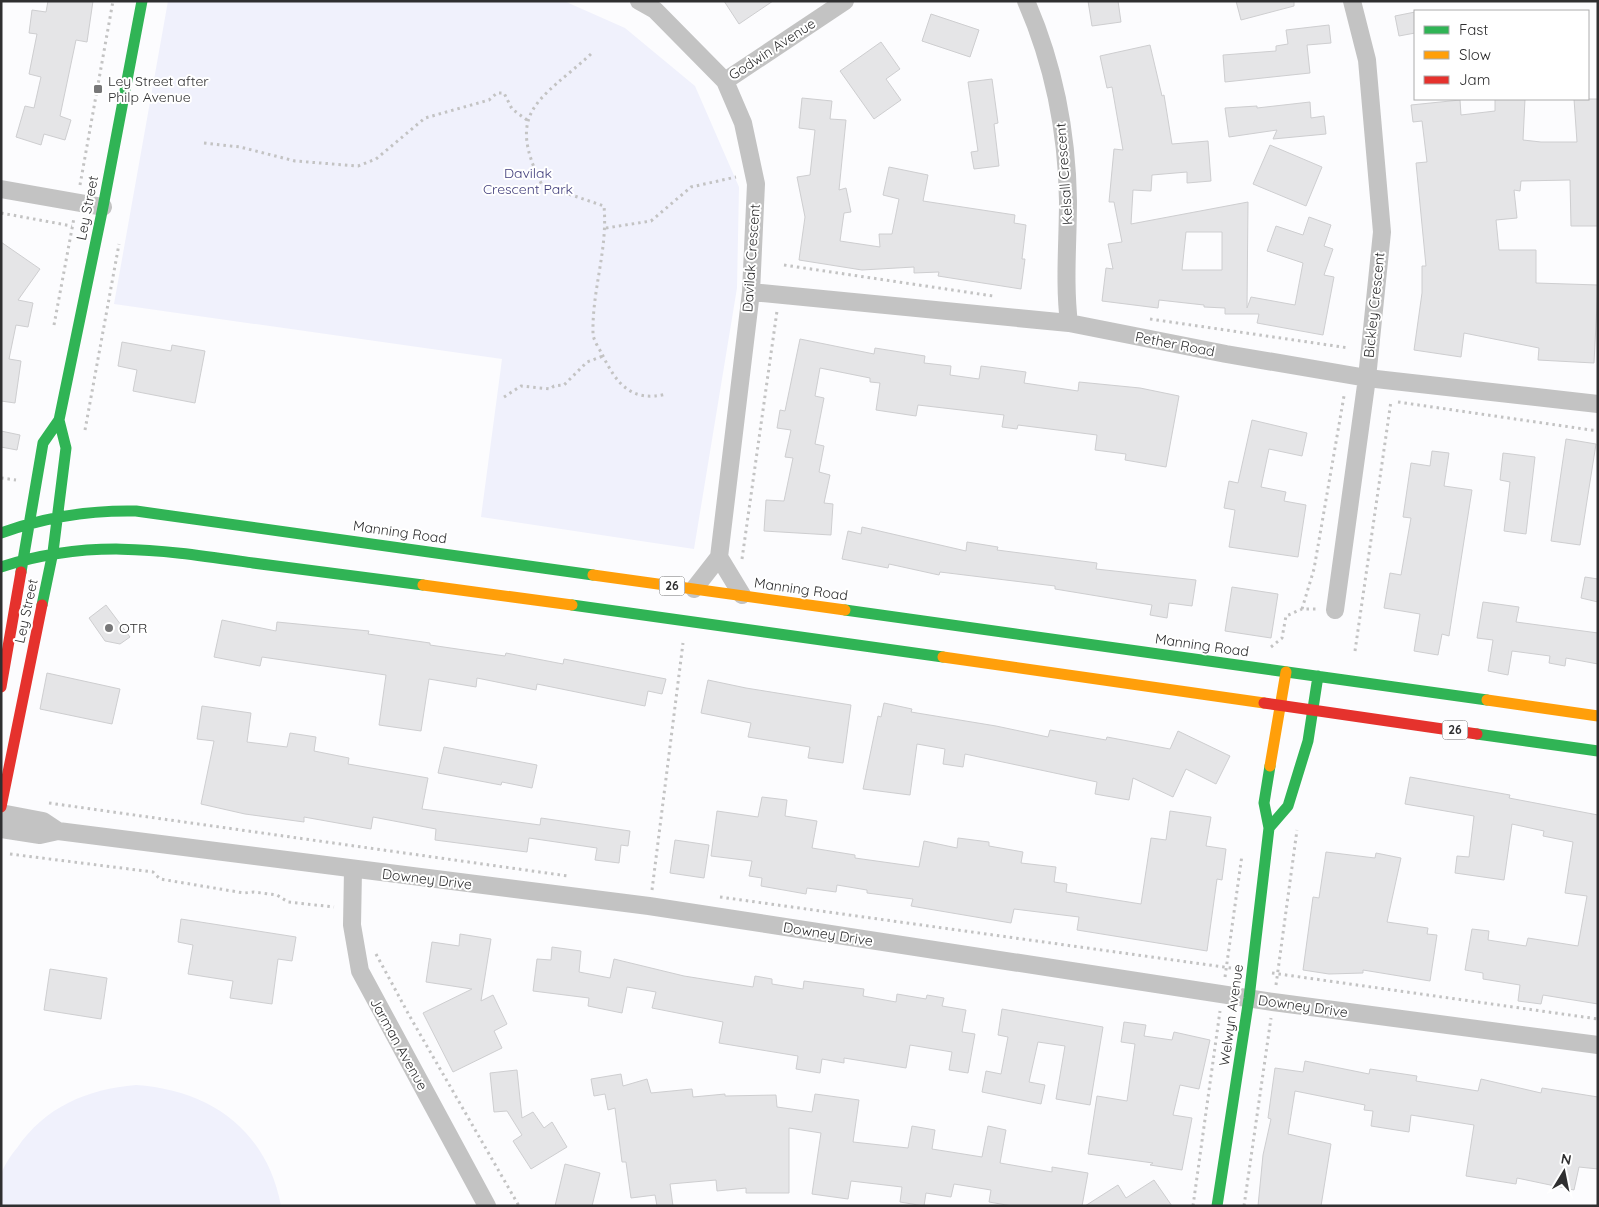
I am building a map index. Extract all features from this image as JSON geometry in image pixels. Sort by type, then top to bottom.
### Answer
[{"type":"main road","name":"Ley Street","points":[[1,687],[43,443],[59,420],[103,207],[142,1]]},
{"type":"main road","name":"Ley Street","points":[[1,806],[54,552],[66,448],[59,420]]},
{"type":"main road","name":"Manning Road","points":[[1,533],[30,522],[84,511],[136,511],[1598,716]]},
{"type":"main road","name":"26","points":[[1,567],[54,552],[88,548],[151,549],[648,615],[1281,704],[1598,751]]},
{"type":"main road","name":"Welwyn Avenue","points":[[1217,1206],[1249,998],[1269,828],[1264,803],[1286,672]]},
{"type":"main road","points":[[1269,828],[1288,806],[1308,741],[1318,676]]},
{"type":"street","name":"Davilak Crescent","points":[[639,1],[655,10],[725,81],[743,123],[756,184],[750,292],[719,557]]},
{"type":"street","name":"Godwin Avenue","points":[[725,81],[845,1]]},
{"type":"street","name":"Kelsall Crescent","points":[[1026,1],[1041,34],[1064,132],[1068,199],[1069,323]]},
{"type":"street","name":"Bickley Crescent","points":[[1334,610],[1367,378],[1382,232],[1367,60],[1352,1]]},
{"type":"street","points":[[1,188],[103,207]]},
{"type":"street","name":"Pether Road","points":[[750,292],[1069,323],[1226,354],[1367,378],[1598,404]]},
{"type":"street","points":[[694,589],[719,557],[742,595]]},
{"type":"street","name":"Downey Drive","points":[[1,813],[43,821],[58,831]]},
{"type":"street","name":"Downey Drive","points":[[1,829],[40,835],[58,831],[353,870],[649,906],[1274,1002],[1598,1045]]},
{"type":"street","name":"Jarman Avenue","points":[[353,870],[352,924],[360,972],[487,1206]]},
{"type":"path","points":[[53,334],[113,1]]},
{"type":"path","points":[[591,54],[537,103],[527,120],[525,140],[542,185],[604,206],[606,228],[597,287],[593,336],[615,380],[628,389],[651,398],[666,394]]},
{"type":"path","points":[[204,143],[240,147],[295,161],[358,166],[376,159],[424,118],[489,100],[498,93],[504,93],[512,108],[527,120]]},
{"type":"path","points":[[606,228],[651,221],[691,187],[754,174]]},
{"type":"path","points":[[1,213],[72,226]]},
{"type":"path","points":[[85,431],[121,236]]},
{"type":"path","points":[[741,568],[780,295]]},
{"type":"path","points":[[504,397],[520,386],[550,389],[554,386],[564,385],[587,362],[603,356]]},
{"type":"path","points":[[1302,609],[1314,569],[1344,396],[1391,400],[1598,430]]},
{"type":"path","points":[[1355,651],[1391,400]]},
{"type":"path","points":[[1265,651],[1282,638],[1286,616],[1302,609],[1334,610]]},
{"type":"path","points":[[649,906],[684,640]]},
{"type":"path","points":[[40,802],[573,876]]},
{"type":"path","points":[[1244,1206],[1298,826]]},
{"type":"path","points":[[1193,1206],[1243,846]]},
{"type":"path","points":[[10,854],[153,872],[160,879],[244,893],[254,892],[277,895],[288,902],[352,909]]},
{"type":"path","points":[[642,886],[662,889]]},
{"type":"path","points":[[711,896],[1598,1019]]},
{"type":"path","points":[[374,948],[409,1015],[519,1206]]},
{"type":"green space","name":"Davilak Crescent Park","points":[[168,1],[564,1],[625,28],[695,86],[739,187],[737,288],[694,549],[481,517],[502,359],[114,304]]},
{"type":"green space","points":[[136,1085],[188,1095],[211,1105],[231,1119],[248,1136],[263,1156],[274,1179],[281,1206],[1,1206],[1,1175],[4,1168],[12,1154],[41,1121],[54,1111],[84,1096],[118,1087]]},
{"type":"building","points":[[48,1],[93,1],[87,42],[76,40],[60,116],[71,120],[65,140],[44,134],[41,145],[16,137],[25,106],[34,108],[41,77],[29,74],[37,34],[29,33],[32,10],[46,12]]},
{"type":"building","points":[[724,1],[773,1],[739,24]]},
{"type":"building","points":[[1088,1],[1118,1],[1121,22],[1092,26]]},
{"type":"building","points":[[1236,1],[1294,1],[1294,6],[1241,20]]},
{"type":"building","points":[[1414,12],[1414,33],[1399,36],[1395,16]]},
{"type":"building","points":[[931,14],[979,30],[970,57],[922,41]]},
{"type":"building","points":[[1329,25],[1331,43],[1307,45],[1310,73],[1225,82],[1223,55],[1276,51],[1276,46],[1288,44],[1286,30]]},
{"type":"building","points":[[881,42],[900,69],[886,79],[901,100],[874,119],[840,71]]},
{"type":"building","points":[[1150,45],[1162,96],[1164,95],[1172,144],[1208,141],[1211,181],[1187,183],[1187,172],[1152,175],[1151,191],[1133,190],[1131,224],[1248,202],[1247,308],[1251,297],[1295,305],[1303,263],[1267,251],[1276,226],[1303,235],[1309,217],[1331,225],[1324,246],[1333,249],[1324,275],[1334,277],[1323,335],[1257,323],[1259,314],[1225,314],[1225,308],[1204,307],[1204,305],[1159,300],[1158,308],[1102,301],[1106,268],[1113,269],[1108,244],[1122,242],[1114,202],[1109,202],[1114,149],[1123,150],[1112,87],[1107,88],[1100,56]],"holes":[[[1186,232],[1222,232],[1222,270],[1182,270]]]},
{"type":"building","points":[[992,79],[998,123],[994,124],[999,166],[974,169],[971,152],[978,151],[968,82]]},
{"type":"building","points":[[802,98],[832,101],[830,119],[846,120],[839,190],[846,188],[851,212],[844,213],[840,241],[880,247],[879,234],[892,234],[899,199],[883,195],[889,167],[928,175],[923,201],[1015,215],[1014,223],[1026,225],[1022,259],[1025,259],[1021,289],[938,276],[939,272],[914,273],[914,267],[862,270],[799,260],[805,217],[797,177],[810,175],[815,130],[799,128]]},
{"type":"building","points":[[1598,99],[1598,226],[1571,226],[1570,180],[1521,181],[1520,191],[1514,190],[1517,218],[1496,220],[1499,250],[1536,250],[1536,283],[1598,285],[1594,363],[1538,360],[1539,348],[1464,333],[1461,357],[1414,350],[1422,293],[1422,266],[1426,266],[1416,163],[1427,162],[1422,121],[1413,122],[1411,105],[1460,100],[1461,115],[1495,111],[1495,100],[1525,100],[1523,140],[1577,142],[1574,100]]},
{"type":"building","points":[[1310,102],[1311,118],[1324,116],[1326,134],[1273,139],[1277,130],[1229,137],[1225,108],[1257,106],[1257,108]]},
{"type":"building","points":[[1270,145],[1322,167],[1306,206],[1253,184]]},
{"type":"building","points":[[1,242],[40,269],[18,300],[33,303],[28,327],[16,325],[9,359],[21,361],[15,403],[1,401]]},
{"type":"building","points":[[800,339],[874,354],[875,348],[925,356],[924,363],[951,366],[950,375],[979,379],[981,366],[1026,372],[1024,383],[1078,391],[1079,382],[1140,388],[1179,396],[1166,467],[1125,460],[1126,454],[1095,450],[1097,435],[1018,425],[1017,429],[1002,427],[1004,415],[918,405],[916,416],[876,410],[880,383],[870,382],[870,378],[820,368],[815,396],[824,398],[815,444],[824,446],[819,472],[830,475],[824,503],[833,504],[831,535],[764,531],[766,500],[784,501],[793,458],[785,457],[791,430],[777,428],[780,410],[785,411]]},
{"type":"building","points":[[122,342],[171,351],[172,345],[205,351],[195,403],[133,391],[137,370],[118,366]]},
{"type":"building","points":[[1252,420],[1307,433],[1302,456],[1269,449],[1261,487],[1286,492],[1284,501],[1306,505],[1298,557],[1229,547],[1235,510],[1224,508],[1229,481],[1238,483]]},
{"type":"building","points":[[1,431],[20,435],[17,450],[1,447]]},
{"type":"building","points":[[1566,439],[1596,444],[1580,545],[1551,541]]},
{"type":"building","points":[[1432,451],[1449,453],[1444,486],[1472,490],[1449,636],[1442,634],[1438,655],[1414,651],[1420,614],[1384,608],[1390,573],[1401,575],[1411,518],[1403,517],[1411,463],[1430,466]]},
{"type":"building","points":[[1503,453],[1535,457],[1526,534],[1504,531],[1510,482],[1500,480]]},
{"type":"building","points":[[862,527],[966,551],[967,542],[998,547],[997,550],[1097,563],[1096,569],[1196,580],[1192,606],[1169,603],[1167,618],[1150,615],[1152,605],[1055,589],[1055,586],[940,572],[939,575],[889,564],[888,568],[842,559],[848,531],[861,534]]},
{"type":"building","points":[[1585,577],[1598,579],[1598,602],[1581,598]]},
{"type":"building","points":[[1232,587],[1278,594],[1271,638],[1225,631]]},
{"type":"building","points":[[1483,602],[1519,607],[1516,622],[1598,633],[1598,664],[1566,658],[1565,666],[1549,663],[1550,656],[1512,651],[1508,675],[1488,671],[1493,640],[1477,638]]},
{"type":"building","name":"OTR","points":[[106,605],[130,637],[120,644],[105,641],[89,618]]},
{"type":"building","points":[[222,620],[276,631],[277,622],[369,631],[368,634],[430,643],[430,645],[505,656],[506,653],[563,664],[564,659],[666,679],[662,694],[648,691],[645,706],[537,684],[536,690],[477,678],[476,687],[429,679],[421,731],[379,725],[386,675],[262,657],[260,666],[214,657]]},
{"type":"building","points":[[47,673],[120,689],[112,724],[40,709]]},
{"type":"building","points":[[708,680],[851,705],[843,763],[808,758],[810,747],[748,737],[751,723],[701,713]]},
{"type":"building","points":[[884,703],[912,709],[911,712],[1048,737],[1050,730],[1106,740],[1107,737],[1170,749],[1178,731],[1230,756],[1216,784],[1186,769],[1173,797],[1133,778],[1129,800],[1095,794],[1097,782],[965,754],[963,767],[943,764],[945,749],[917,744],[910,795],[863,789],[878,716],[881,717]]},
{"type":"building","points":[[202,706],[251,713],[247,742],[287,747],[290,733],[316,737],[314,751],[349,758],[348,764],[428,778],[422,809],[540,825],[541,818],[630,831],[628,846],[621,845],[619,863],[595,860],[597,848],[529,838],[527,852],[435,840],[436,829],[373,817],[371,829],[304,817],[304,822],[245,814],[201,804],[214,741],[197,739]]},
{"type":"building","points":[[444,747],[537,765],[532,788],[502,782],[501,785],[438,773]]},
{"type":"building","points":[[1410,777],[1510,795],[1509,798],[1598,815],[1598,1004],[1543,995],[1541,1004],[1518,1001],[1520,985],[1483,979],[1483,973],[1465,970],[1472,929],[1489,931],[1488,940],[1526,946],[1528,938],[1578,946],[1587,896],[1565,893],[1573,842],[1543,836],[1544,831],[1512,824],[1504,880],[1455,873],[1457,856],[1469,857],[1474,816],[1405,804]]},
{"type":"building","points":[[762,797],[787,800],[785,816],[817,821],[812,848],[855,855],[855,858],[919,867],[924,841],[957,848],[958,838],[989,842],[989,846],[1023,852],[1021,863],[1056,867],[1054,882],[1067,884],[1066,892],[1141,904],[1151,838],[1166,840],[1170,811],[1211,817],[1206,846],[1226,849],[1222,880],[1217,879],[1207,951],[1077,930],[1079,917],[1014,909],[1011,923],[911,906],[913,899],[867,893],[867,890],[837,885],[836,892],[807,888],[806,894],[761,886],[762,878],[749,876],[752,861],[711,856],[717,811],[758,817]]},
{"type":"building","points":[[675,840],[709,845],[704,878],[670,873]]},
{"type":"building","points":[[1326,852],[1375,858],[1376,853],[1401,858],[1387,922],[1428,928],[1427,934],[1437,935],[1430,981],[1363,970],[1363,973],[1329,974],[1303,970],[1313,897],[1319,898]]},
{"type":"building","points":[[181,919],[296,937],[292,961],[278,959],[272,1004],[230,998],[233,981],[188,974],[193,945],[178,942]]},
{"type":"building","points":[[460,934],[491,939],[481,1001],[493,995],[507,1024],[494,1031],[502,1048],[453,1072],[423,1013],[472,989],[426,982],[432,942],[459,946]]},
{"type":"building","points":[[552,947],[581,951],[579,972],[610,978],[614,959],[684,976],[753,987],[755,976],[772,979],[772,984],[803,989],[804,981],[864,989],[863,996],[896,1002],[897,994],[926,999],[927,995],[944,998],[942,1006],[966,1010],[962,1032],[975,1034],[968,1073],[949,1070],[952,1052],[910,1045],[906,1068],[844,1058],[844,1063],[822,1059],[820,1073],[796,1069],[798,1056],[719,1043],[723,1022],[652,1008],[656,992],[627,987],[622,1013],[588,1006],[589,998],[533,991],[537,959],[551,960]]},
{"type":"building","points":[[50,969],[107,978],[101,1019],[44,1010]]},
{"type":"building","points":[[1002,1009],[1103,1027],[1090,1105],[1056,1099],[1065,1046],[1038,1042],[1029,1082],[1045,1085],[1041,1104],[982,1092],[986,1071],[1001,1074],[1008,1037],[998,1035]]},
{"type":"building","points":[[1124,1022],[1146,1025],[1144,1036],[1172,1040],[1174,1032],[1210,1040],[1199,1089],[1180,1085],[1173,1115],[1192,1118],[1182,1170],[1150,1165],[1153,1163],[1088,1154],[1097,1096],[1127,1101],[1135,1044],[1121,1042]]},
{"type":"building","points":[[1305,1061],[1369,1074],[1370,1069],[1417,1076],[1416,1081],[1478,1091],[1481,1079],[1541,1093],[1542,1088],[1598,1097],[1598,1169],[1579,1167],[1574,1190],[1517,1178],[1516,1184],[1466,1176],[1474,1125],[1411,1115],[1409,1132],[1371,1126],[1373,1111],[1364,1110],[1365,1105],[1295,1091],[1288,1134],[1331,1144],[1321,1206],[1258,1206],[1263,1155],[1271,1119],[1268,1118],[1275,1068],[1303,1072]]},
{"type":"building","points":[[517,1070],[522,1118],[533,1112],[544,1128],[552,1122],[567,1147],[531,1169],[513,1141],[522,1135],[507,1111],[494,1112],[490,1073]]},
{"type":"building","points":[[621,1074],[623,1086],[647,1079],[651,1093],[692,1089],[693,1097],[725,1094],[725,1096],[776,1095],[777,1107],[812,1112],[815,1094],[859,1100],[853,1142],[908,1148],[912,1126],[935,1130],[932,1149],[982,1157],[988,1126],[1006,1130],[1000,1163],[1052,1172],[1052,1167],[1088,1173],[1082,1206],[1012,1206],[989,1202],[991,1190],[954,1184],[951,1197],[926,1193],[924,1206],[900,1202],[902,1187],[851,1181],[848,1199],[812,1194],[821,1133],[789,1128],[789,1193],[746,1193],[746,1188],[717,1191],[716,1180],[670,1184],[673,1206],[657,1206],[655,1195],[631,1198],[626,1162],[622,1162],[615,1108],[608,1110],[605,1094],[594,1096],[591,1079]]},
{"type":"building","points":[[565,1164],[600,1173],[592,1206],[555,1206]]},
{"type":"building","points":[[1154,1180],[1172,1206],[1085,1206],[1118,1185],[1126,1198]]},
{"type":"traffic: fast","points":[[21,572],[43,443],[59,420],[103,207],[142,1]]},
{"type":"traffic: fast","points":[[42,605],[53,552],[66,448],[59,420]]},
{"type":"traffic: fast","points":[[1,533],[34,523],[84,513],[136,511],[593,575]]},
{"type":"traffic: fast","points":[[1,567],[66,552],[127,549],[188,554],[423,585]]},
{"type":"traffic: fast","points":[[572,605],[943,657]]},
{"type":"traffic: fast","points":[[845,610],[1487,700]]},
{"type":"traffic: fast","points":[[1269,828],[1288,806],[1308,741],[1318,676]]},
{"type":"traffic: fast","points":[[1477,734],[1598,751]]},
{"type":"traffic: fast","points":[[1217,1206],[1249,998],[1269,828],[1264,803],[1270,766]]},
{"type":"traffic: slow","points":[[593,575],[845,610]]},
{"type":"traffic: slow","points":[[423,585],[572,605]]},
{"type":"traffic: slow","points":[[943,657],[1264,703]]},
{"type":"traffic: slow","points":[[1270,766],[1286,672]]},
{"type":"traffic: slow","points":[[1487,700],[1598,716]]},
{"type":"traffic: jam","points":[[1,687],[21,572]]},
{"type":"traffic: jam","points":[[1,807],[42,605]]},
{"type":"traffic: jam","points":[[1264,703],[1477,734]]},
{"type":"place","name":"Ley Street after Philp Avenue","points":[[98,89]]},
{"type":"place","name":"OTR","points":[[109,628]]}]
